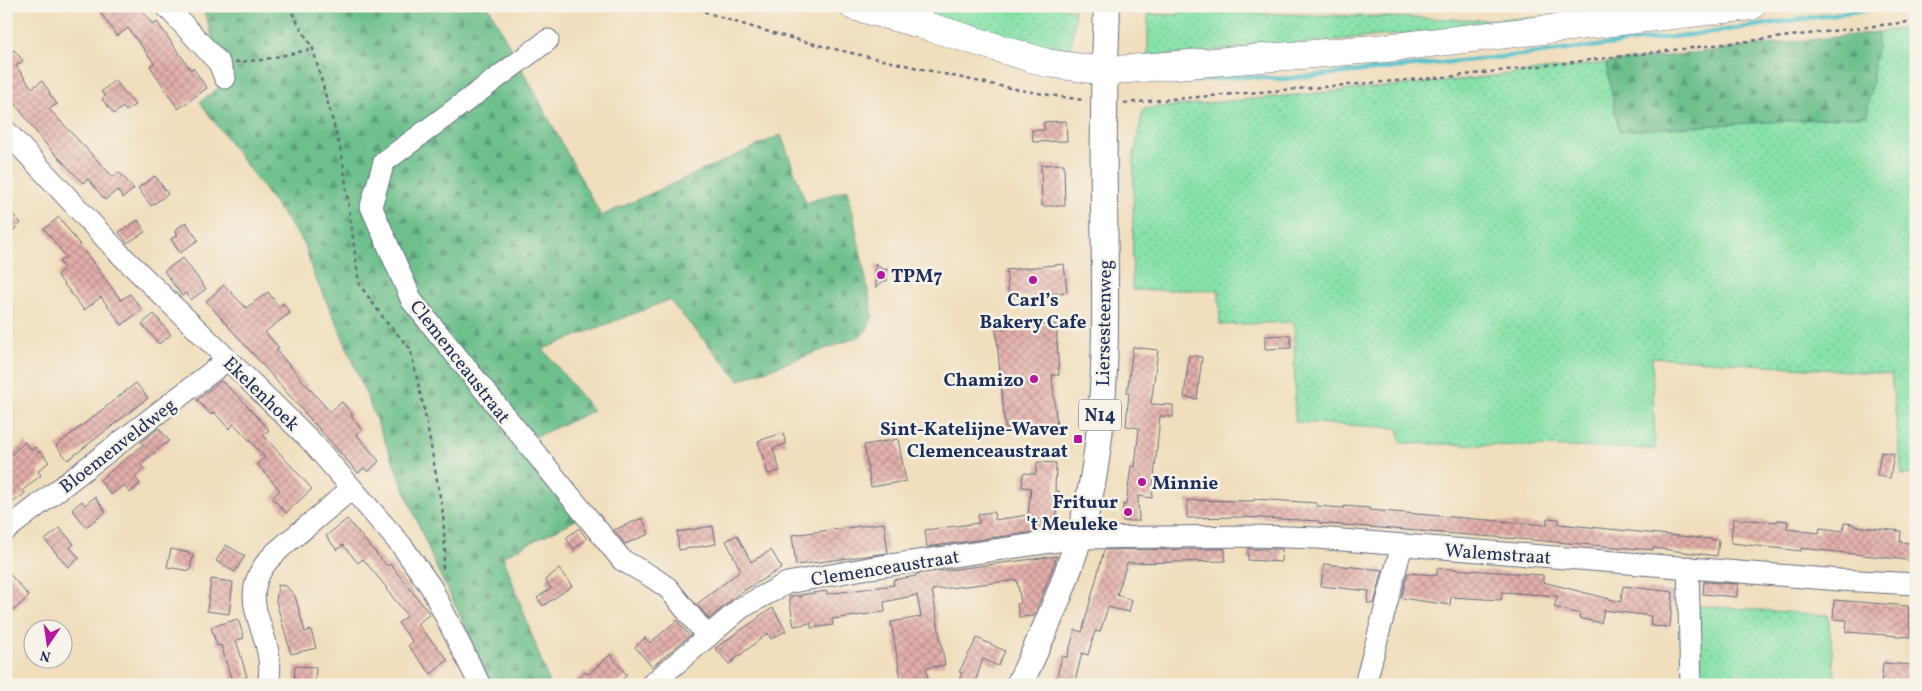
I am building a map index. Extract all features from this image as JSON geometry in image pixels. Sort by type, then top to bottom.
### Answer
[{"type":"highway","points":[[853,6],[920,24],[1047,63],[1104,71],[1386,48],[1751,6]]},
{"type":"main road","name":"Liersesteenweg","points":[[1019,685],[1062,586],[1079,538],[1093,478],[1105,354],[1104,71],[1107,7]]},
{"type":"street","points":[[166,6],[222,71]]},
{"type":"street","name":"Clemenceaustraat","points":[[548,40],[384,162],[371,206],[412,301],[622,560],[668,588],[707,636]]},
{"type":"street","name":"Ekelenhoek","points":[[6,131],[118,252],[310,440],[402,546],[431,587],[480,685]]},
{"type":"street","name":"Bloemenveldweg","points":[[6,530],[227,360]]},
{"type":"street","points":[[268,685],[270,658],[253,597],[254,586],[269,558],[352,489]]},
{"type":"street","name":"Walemstraat","points":[[1079,538],[1253,536],[1317,538],[1840,580],[1916,584]]},
{"type":"street","name":"Clemenceaustraat","points":[[651,685],[741,608],[787,583],[869,568],[1079,538]]},
{"type":"street","points":[[1365,685],[1402,545]]},
{"type":"street","points":[[1688,568],[1691,685]]},
{"type":"path","points":[[288,6],[313,49],[342,155],[359,284],[387,323],[410,348],[443,513],[445,551],[443,572],[431,587]]},
{"type":"path","points":[[222,71],[261,60],[313,49]]},
{"type":"green space","points":[[202,6],[488,6],[601,216],[781,135],[806,203],[848,189],[873,316],[867,329],[861,336],[739,380],[669,300],[543,349],[593,411],[514,446],[576,520],[503,556],[549,682],[545,685],[491,685],[435,565],[337,323],[313,274],[305,245],[200,102],[223,84],[216,47]]},
{"type":"green space","points":[[880,6],[1053,6],[1075,10],[1071,49],[1011,41]]},
{"type":"green space","points":[[1179,11],[1484,20],[1636,13],[1148,57],[1148,14],[1178,15]]},
{"type":"green space","points":[[1916,27],[1916,474],[1902,475],[1891,374],[1652,357],[1655,449],[1401,443],[1398,428],[1295,422],[1294,322],[1220,325],[1219,290],[1132,290],[1134,155],[1143,109],[1459,80],[1606,63],[1619,131],[1866,116],[1879,32]]},
{"type":"green space","points":[[1879,32],[1867,116],[1619,131],[1606,63]]},
{"type":"green space","points":[[1691,605],[1828,615],[1836,685],[1693,685]]},
{"type":"building","points":[[108,6],[139,6],[153,25],[157,22],[191,70],[193,68],[207,88],[178,109],[150,66],[154,63],[128,28],[117,36],[100,12]]},
{"type":"building","points":[[14,50],[23,61],[16,66],[32,88],[42,81],[50,92],[57,104],[49,109],[113,177],[119,172],[134,189],[123,198],[117,190],[105,200],[88,179],[83,183],[41,139],[6,91],[6,53]]},
{"type":"building","points":[[115,80],[135,105],[126,111],[123,107],[114,114],[102,99],[105,96],[101,92]]},
{"type":"building","points":[[1066,121],[1067,141],[1033,142],[1032,130],[1044,130],[1044,122]]},
{"type":"building","points":[[1064,164],[1065,206],[1042,206],[1041,165]]},
{"type":"building","points":[[155,176],[168,194],[151,206],[138,188]]},
{"type":"building","points":[[6,207],[21,223],[6,237]]},
{"type":"building","points":[[59,217],[121,300],[130,294],[142,309],[122,325],[101,297],[84,310],[57,275],[64,268],[59,262],[66,257],[44,229]]},
{"type":"building","points":[[138,220],[145,232],[127,243],[119,232]]},
{"type":"building","points":[[186,222],[198,240],[180,253],[171,239],[178,235],[175,230]]},
{"type":"building","points":[[183,258],[206,289],[191,300],[186,293],[182,296],[164,271]]},
{"type":"building","name":"TPM7","points":[[875,263],[883,270],[887,269],[887,281],[883,281],[876,288]]},
{"type":"building","points":[[1064,264],[1067,292],[1009,298],[1006,270]]},
{"type":"building","points":[[224,285],[246,308],[268,292],[279,307],[283,303],[290,313],[265,332],[279,348],[276,350],[330,412],[342,402],[353,415],[351,416],[361,429],[356,434],[379,461],[368,472],[364,468],[358,473],[206,301]]},
{"type":"building","points":[[154,314],[171,335],[159,344],[142,324]]},
{"type":"building","points":[[1056,324],[1059,375],[1052,375],[1057,428],[1008,432],[1008,428],[1005,428],[996,329]]},
{"type":"building","points":[[1290,335],[1291,348],[1265,349],[1265,336]]},
{"type":"building","points":[[1133,347],[1158,350],[1151,404],[1173,405],[1173,417],[1160,416],[1152,498],[1138,496],[1139,521],[1123,521],[1123,504],[1126,505],[1131,466],[1135,467],[1139,428],[1126,426],[1129,393],[1127,393]]},
{"type":"building","points":[[1189,355],[1202,357],[1197,399],[1184,397]]},
{"type":"building","points":[[221,381],[238,396],[269,430],[263,435],[312,489],[286,513],[272,498],[280,490],[257,464],[265,457],[234,424],[229,429],[214,412],[211,415],[197,400]]},
{"type":"building","points":[[136,383],[148,398],[68,460],[56,446]]},
{"type":"building","points":[[159,428],[169,441],[140,464],[144,469],[135,477],[140,484],[130,493],[123,485],[111,495],[100,480],[143,445],[141,442]]},
{"type":"building","points":[[783,433],[786,444],[773,448],[780,471],[768,474],[758,441]]},
{"type":"building","points":[[898,439],[906,481],[871,487],[864,445]]},
{"type":"building","points":[[25,442],[31,450],[35,447],[39,453],[40,451],[49,462],[38,471],[41,475],[23,490],[25,493],[6,508],[6,459]]},
{"type":"building","points":[[1881,452],[1894,454],[1890,478],[1877,476]]},
{"type":"building","points":[[1037,462],[1056,463],[1055,491],[1059,491],[1055,529],[927,547],[925,530],[979,523],[978,514],[994,512],[995,520],[1028,515],[1031,488],[1022,487],[1023,473],[1036,474]]},
{"type":"building","points":[[95,497],[106,512],[86,527],[72,509],[82,501],[85,505]]},
{"type":"building","points":[[1254,499],[1317,503],[1317,506],[1369,508],[1369,510],[1547,525],[1547,518],[1559,519],[1559,524],[1719,540],[1717,556],[1653,548],[1653,550],[1329,524],[1319,523],[1319,521],[1243,517],[1187,518],[1187,500],[1254,501]]},
{"type":"building","points":[[642,518],[649,534],[625,544],[614,530]]},
{"type":"building","points":[[347,519],[387,566],[390,564],[430,614],[417,624],[448,660],[431,674],[408,646],[413,642],[398,623],[408,616],[387,588],[363,559],[358,563],[343,545],[337,550],[326,536]]},
{"type":"building","points":[[1733,519],[1788,521],[1787,529],[1819,533],[1820,528],[1843,531],[1844,523],[1854,524],[1854,526],[1901,531],[1900,542],[1916,544],[1916,561],[1801,548],[1801,551],[1731,543]]},
{"type":"building","points":[[884,523],[888,553],[796,565],[792,535]]},
{"type":"building","points":[[713,526],[716,544],[679,550],[677,532]]},
{"type":"building","points":[[60,528],[74,544],[70,547],[79,558],[68,567],[45,540]]},
{"type":"building","points":[[579,528],[587,539],[574,549],[566,538]]},
{"type":"building","points":[[737,535],[751,562],[771,550],[782,568],[738,594],[709,619],[697,604],[739,572],[738,570],[740,569],[726,541]]},
{"type":"building","points":[[226,545],[245,556],[235,572],[216,561]]},
{"type":"building","points":[[171,549],[193,554],[190,571],[167,567]]},
{"type":"building","points":[[1225,549],[1225,561],[1127,563],[1117,595],[1132,600],[1129,612],[1108,607],[1100,632],[1095,631],[1088,655],[1082,653],[1074,685],[1055,685],[1062,656],[1067,657],[1075,630],[1082,632],[1104,550]]},
{"type":"building","points":[[1248,549],[1282,549],[1281,562],[1248,560]]},
{"type":"building","points":[[1057,556],[1034,616],[1019,617],[1017,604],[1021,603],[1017,580],[932,590],[945,665],[926,668],[929,683],[902,685],[891,622],[921,617],[917,595],[884,602],[885,612],[832,619],[833,625],[811,628],[811,623],[794,626],[789,597],[798,595],[800,598],[800,595],[827,591],[827,594],[894,585],[893,580],[916,576],[916,574]]},
{"type":"building","points":[[1324,564],[1383,570],[1374,604],[1367,603],[1369,591],[1321,586]]},
{"type":"building","points":[[1437,568],[1543,575],[1543,582],[1621,602],[1623,586],[1673,592],[1670,627],[1650,626],[1651,616],[1604,610],[1601,623],[1579,618],[1580,614],[1554,607],[1558,596],[1502,592],[1501,600],[1451,597],[1450,605],[1401,598],[1408,573],[1437,575]]},
{"type":"building","points":[[559,569],[572,586],[543,606],[537,598],[551,588],[545,580]]},
{"type":"building","points":[[6,570],[29,596],[14,610],[6,601]]},
{"type":"building","points":[[211,579],[233,582],[229,614],[207,611]]},
{"type":"building","points":[[1704,582],[1738,584],[1737,597],[1703,594]]},
{"type":"building","points":[[278,585],[286,586],[295,596],[305,632],[311,630],[316,648],[291,654],[276,601]]},
{"type":"building","points":[[1834,600],[1908,606],[1911,637],[1846,632],[1847,620],[1833,619]]},
{"type":"building","points":[[773,608],[786,631],[771,639],[768,633],[729,664],[715,648]]},
{"type":"building","points":[[238,619],[244,638],[236,640],[247,677],[232,682],[221,645],[217,646],[211,627]]},
{"type":"building","points":[[677,620],[689,636],[652,667],[635,647],[645,638],[650,643]]},
{"type":"building","points":[[977,638],[1005,651],[998,666],[983,659],[974,685],[957,685],[962,673],[959,672]]},
{"type":"building","points":[[610,655],[627,675],[616,685],[570,685],[585,672],[588,674]]},
{"type":"building","points":[[1883,663],[1914,665],[1912,685],[1881,685]]},
{"type":"building","points":[[295,666],[316,667],[315,685],[294,684]]},
{"type":"waterway","points":[[1173,83],[1240,76],[1282,79],[1531,54],[1713,32],[1890,6]]},
{"type":"place","name":"TPM7","points":[[881,275]]},
{"type":"place","name":"Carl’s Bakery Cafe","points":[[1033,280]]},
{"type":"place","name":"Chamizo","points":[[1034,379]]},
{"type":"place","name":"Sint-Katelijne-Waver Clemenceaustraat","points":[[1078,439]]},
{"type":"place","name":"Minnie","points":[[1142,482]]},
{"type":"place","name":"Frituur 't Meuleke","points":[[1128,512]]}]
